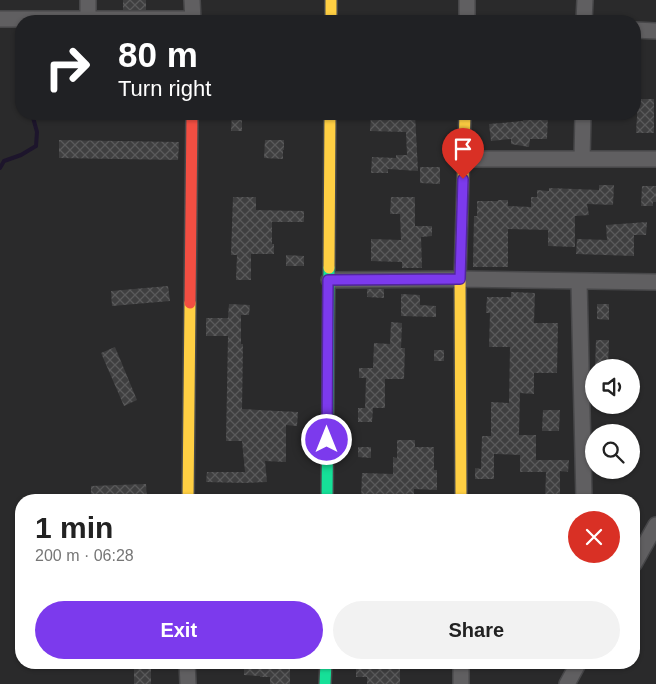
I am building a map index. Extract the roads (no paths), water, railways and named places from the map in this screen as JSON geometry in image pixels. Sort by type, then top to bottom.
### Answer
[{"type":"street","points":[[88,0],[88,15]]},
{"type":"street","points":[[192,0],[193,15]]},
{"type":"street","points":[[330,15],[331,0]]},
{"type":"street","points":[[467,0],[467,15]]},
{"type":"street","points":[[584,15],[585,0]]},
{"type":"street","points":[[0,19],[15,19]]},
{"type":"street","points":[[641,30],[656,31]]},
{"type":"street","points":[[188,494],[192,120]]},
{"type":"street","points":[[327,494],[330,120]]},
{"type":"street","points":[[460,494],[460,279],[464,120]]},
{"type":"street","points":[[582,159],[583,120]]},
{"type":"street","points":[[463,159],[656,159]]},
{"type":"street","points":[[328,280],[460,279],[656,282]]},
{"type":"street","points":[[579,281],[584,494]]},
{"type":"street","points":[[640,553],[656,525]]},
{"type":"street","points":[[187,669],[188,684]]},
{"type":"street","points":[[326,669],[326,684]]},
{"type":"street","points":[[461,669],[461,684]]},
{"type":"street","points":[[567,684],[575,669]]},
{"type":"waterway","points":[[0,168],[4,161],[21,155],[36,146],[37,132],[34,120]]}]
